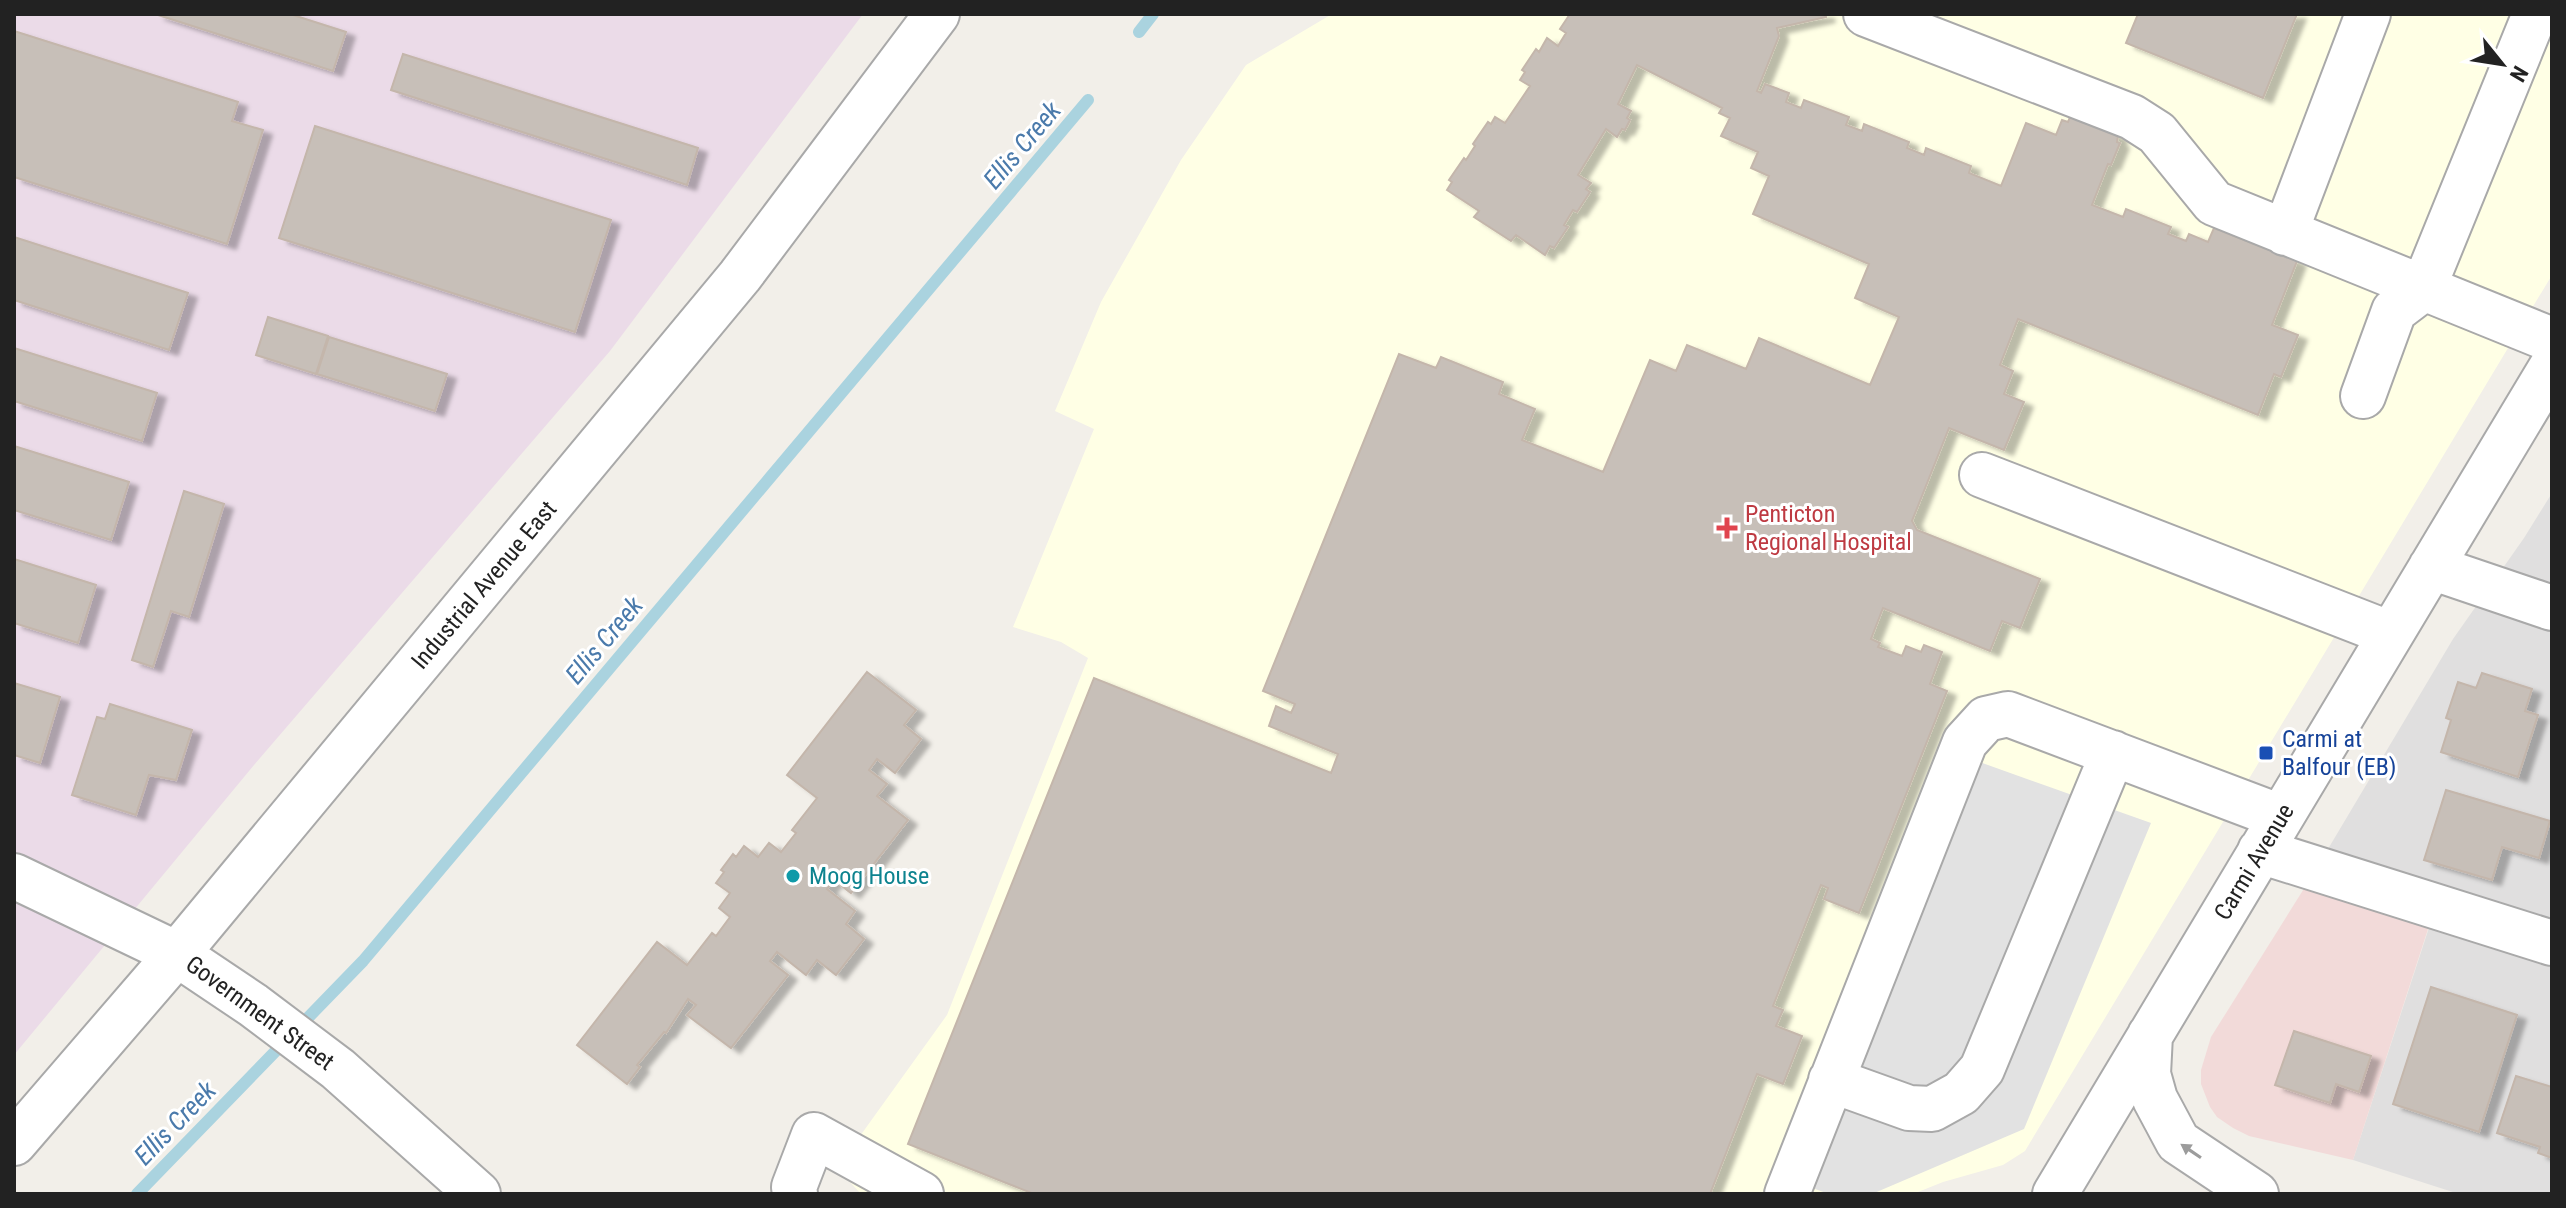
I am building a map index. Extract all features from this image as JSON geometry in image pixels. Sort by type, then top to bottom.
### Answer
[{"type":"street","name":"Industrial Avenue East","points":[[14,1143],[177,954],[740,276],[937,14]]},
{"type":"street","points":[[1866,14],[2132,117],[2157,133],[2214,203],[2552,340]]},
{"type":"street","points":[[2285,233],[2368,14]]},
{"type":"street","points":[[2363,396],[2394,311],[2423,289],[2535,14]]},
{"type":"street","name":"Carmi Avenue","points":[[2055,1194],[2552,366]]},
{"type":"street","points":[[1982,475],[2391,634]]},
{"type":"street","points":[[2431,567],[2552,608]]},
{"type":"street","points":[[1787,1194],[1965,742],[1986,719],[2008,714],[2113,753],[2270,834],[2552,943]]},
{"type":"street","points":[[1831,1080],[1909,1108],[1932,1109],[1961,1093],[1972,1081],[1982,1069],[2113,753]]},
{"type":"street","name":"Government Street","points":[[14,876],[177,954],[253,1005],[338,1069],[478,1194]]},
{"type":"street","points":[[2150,1035],[2148,1074],[2155,1099],[2178,1142],[2256,1194]]},
{"type":"street","points":[[795,1194],[794,1187],[814,1135],[921,1194]]},
{"type":"shaded area","points":[[14,14],[863,14],[610,351],[254,765],[14,1055]]},
{"type":"shaded area","name":"Penticton Regional Hospital","points":[[1332,14],[2552,14],[2552,275],[2025,1151],[2003,1165],[1913,1194],[861,1194],[837,1168],[947,1015],[1088,658],[1061,642],[1013,627],[1094,429],[1055,411],[1101,302],[1181,160],[1246,65]]},
{"type":"shaded area","points":[[2552,493],[2552,1194],[2459,1194],[2353,1160],[2442,888],[2328,849],[2453,639]]},
{"type":"shaded area","points":[[1943,749],[2151,823],[2024,1129],[1872,1194],[1829,1194],[1779,1176]]},
{"type":"shaded area","points":[[2305,887],[2429,926],[2353,1160],[2249,1136],[2233,1128],[2217,1117],[2201,1084],[2201,1070],[2211,1037]]},
{"type":"building","points":[[155,14],[290,14],[346,32],[333,71]]},
{"type":"building","points":[[1570,14],[1825,14],[1826,17],[1777,28],[1779,36],[1757,91],[1761,93],[1765,84],[1789,93],[1786,102],[1801,108],[1804,100],[1849,117],[1846,125],[1862,131],[1864,124],[1909,142],[1907,148],[1924,155],[1926,148],[1971,166],[1969,173],[2001,186],[2026,123],[2056,135],[2062,120],[2068,122],[2070,117],[2118,136],[2117,142],[2120,143],[2092,205],[2123,217],[2126,209],[2171,227],[2168,234],[2186,241],[2189,234],[2208,242],[2214,228],[2297,261],[2272,325],[2298,335],[2281,377],[2274,374],[2258,415],[2018,319],[2000,365],[2013,371],[2004,394],[2024,402],[2004,450],[1949,428],[1912,521],[1917,530],[2040,579],[2020,628],[2002,621],[1990,651],[1883,608],[1871,639],[1880,643],[1878,647],[1902,656],[1906,646],[1921,652],[1924,645],[1942,652],[1930,684],[1947,691],[1859,913],[1824,899],[1828,888],[1821,885],[1773,1006],[1783,1010],[1776,1026],[1802,1036],[1783,1084],[1757,1074],[1710,1194],[1034,1194],[908,1144],[1094,678],[1331,773],[1338,754],[1269,726],[1276,706],[1291,713],[1295,704],[1263,691],[1399,354],[1436,368],[1441,357],[1503,382],[1499,394],[1535,409],[1522,440],[1603,472],[1650,360],[1676,371],[1687,345],[1746,369],[1759,338],[1870,385],[1899,317],[1855,298],[1869,264],[1753,214],[1769,176],[1751,168],[1758,152],[1721,136],[1730,118],[1719,113],[1722,108],[1637,65],[1618,104],[1631,111],[1627,118],[1630,120],[1617,137],[1606,129],[1578,175],[1591,183],[1586,189],[1590,192],[1577,212],[1573,210],[1564,225],[1568,227],[1554,248],[1550,246],[1545,255],[1516,235],[1511,241],[1474,217],[1479,211],[1447,190],[1452,182],[1449,180],[1464,158],[1466,160],[1488,122],[1491,124],[1495,117],[1505,123],[1530,86],[1520,80],[1525,72],[1522,70],[1547,38],[1558,46],[1566,33],[1560,29]]},
{"type":"building","points":[[2138,14],[2297,14],[2263,98],[2126,43]]},
{"type":"building","points":[[14,31],[238,102],[232,121],[263,130],[227,244],[14,177]]},
{"type":"building","points":[[403,54],[698,148],[687,185],[391,90]]},
{"type":"building","points":[[315,126],[611,220],[575,332],[279,238]]},
{"type":"building","points":[[14,237],[188,293],[169,350],[14,300]]},
{"type":"building","points":[[268,317],[328,336],[316,374],[256,355]]},
{"type":"building","points":[[329,337],[447,374],[435,411],[317,374]]},
{"type":"building","points":[[14,348],[157,393],[142,441],[14,401]]},
{"type":"building","points":[[14,446],[129,482],[111,540],[14,510]]},
{"type":"building","points":[[184,491],[224,504],[189,617],[171,611],[153,667],[132,660]]},
{"type":"building","points":[[14,559],[96,585],[78,643],[14,623]]},
{"type":"building","name":"Moog House","points":[[867,672],[916,710],[904,725],[921,739],[895,773],[877,759],[869,770],[887,784],[877,796],[908,820],[851,893],[834,880],[827,889],[855,911],[846,924],[864,939],[836,975],[817,960],[806,975],[777,952],[770,961],[788,975],[731,1048],[687,1015],[696,1005],[688,999],[666,1033],[637,1065],[640,1067],[627,1084],[577,1045],[657,942],[687,965],[712,933],[716,936],[730,917],[719,908],[730,893],[716,883],[724,872],[721,870],[733,854],[736,857],[744,846],[758,857],[769,843],[781,852],[796,833],[792,830],[817,798],[787,775]]},
{"type":"building","points":[[2482,673],[2532,689],[2525,711],[2538,715],[2518,777],[2441,752],[2451,720],[2446,718],[2458,682],[2476,688]]},
{"type":"building","points":[[14,683],[60,697],[40,763],[14,755]]},
{"type":"building","points":[[110,704],[192,730],[176,780],[149,775],[136,815],[72,795],[97,717],[105,719]]},
{"type":"building","points":[[2446,790],[2550,821],[2539,858],[2502,847],[2492,880],[2424,860]]},
{"type":"building","points":[[2431,987],[2517,1015],[2479,1132],[2393,1104]]},
{"type":"building","points":[[2294,1031],[2371,1056],[2359,1092],[2336,1084],[2330,1103],[2275,1085]]},
{"type":"building","points":[[2516,1076],[2552,1087],[2552,1158],[2538,1153],[2540,1147],[2497,1133]]},
{"type":"waterway","name":"Ellis Creek","points":[[1139,32],[1153,14]]},
{"type":"waterway","name":"Ellis Creek","points":[[137,1194],[363,961],[1088,100]]},
{"type":"place","name":"Penticton Regional Hospital","points":[[1727,528]]},
{"type":"place","name":"Carmi at Balfour (EB)","points":[[2266,753]]},
{"type":"place","name":"Moog House","points":[[793,876]]}]
